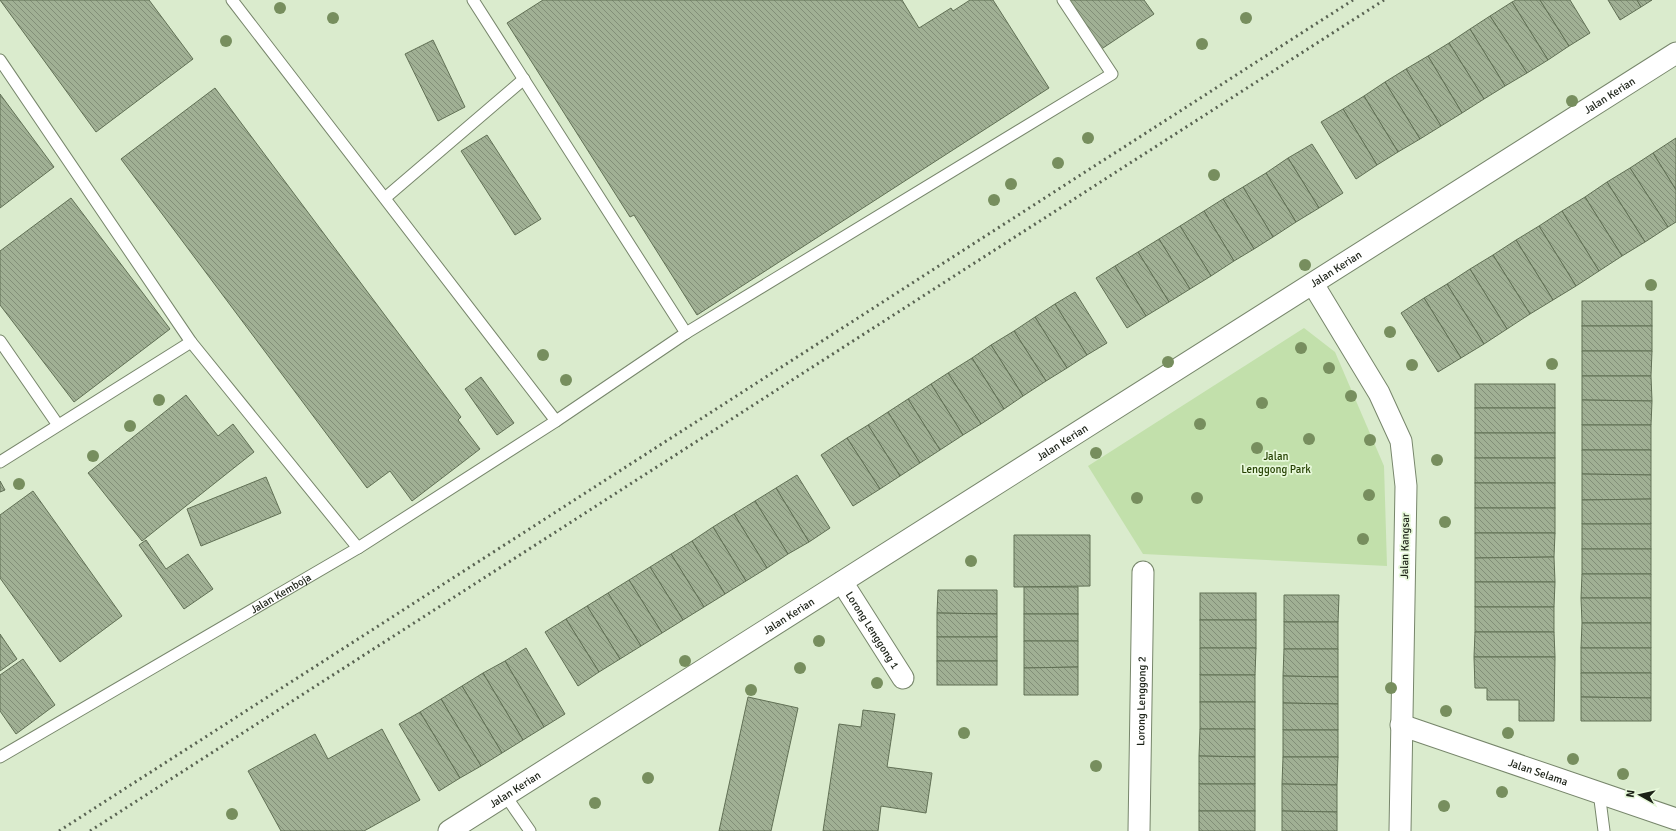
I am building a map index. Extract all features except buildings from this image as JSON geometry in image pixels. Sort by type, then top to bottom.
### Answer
[{"type":"street","name":"Jalan Kerian","points":[[449,831],[1676,53]]},
{"type":"street","name":"Jalan Kangsar","points":[[1313,284],[1379,393],[1401,441],[1406,486],[1400,831]]},
{"type":"street","name":"Lorong Lenggong 2","points":[[1139,831],[1143,572]]},
{"type":"street","name":"Lorong Lenggong 1","points":[[842,582],[902,678]]},
{"type":"street","name":"Jalan Selama","points":[[1401,725],[1676,819]]},
{"type":"lane","points":[[232,0],[556,421]]},
{"type":"lane","points":[[472,0],[686,334]]},
{"type":"lane","name":"Jalan Kemboja","points":[[0,757],[358,548],[556,421],[686,334],[1112,74],[1063,0]]},
{"type":"lane","points":[[0,60],[191,342],[358,548]]},
{"type":"lane","points":[[384,198],[524,79]]},
{"type":"lane","points":[[0,341],[58,425]]},
{"type":"lane","points":[[0,462],[191,342]]},
{"type":"lane","points":[[1599,792],[1604,831]]},
{"type":"lane","points":[[505,795],[530,831]]},
{"type":"green space","name":"Jalan Lenggong Park","points":[[1304,328],[1335,352],[1384,466],[1387,566],[1143,554],[1088,466]]},
{"type":"railway","points":[[59,831],[1353,0]]},
{"type":"railway","points":[[90,831],[1384,0]]}]
